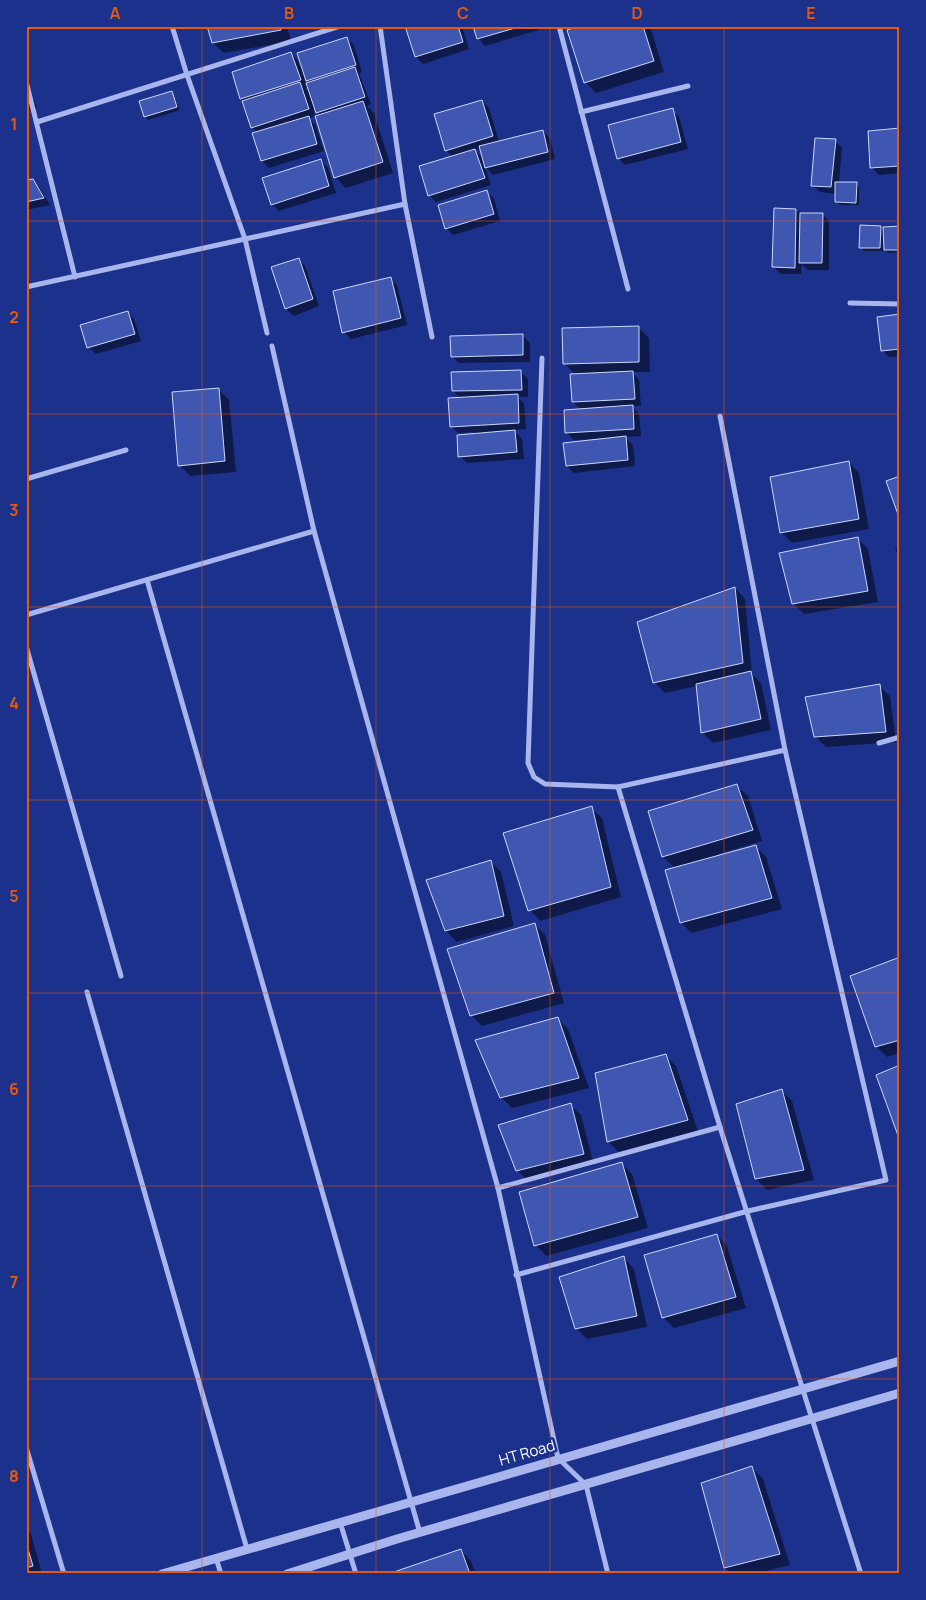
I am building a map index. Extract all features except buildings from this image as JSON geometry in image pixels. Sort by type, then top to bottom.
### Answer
[{"type":"street","points":[[172,26],[187,75],[245,240],[267,333]]},
{"type":"street","points":[[37,122],[340,26]]},
{"type":"street","points":[[380,26],[404,204],[432,337]]},
{"type":"street","points":[[559,26],[628,289]]},
{"type":"street","points":[[26,81],[75,277]]},
{"type":"street","points":[[581,112],[688,86]]},
{"type":"street","points":[[26,287],[404,204]]},
{"type":"street","points":[[850,303],[900,304]]},
{"type":"street","points":[[272,346],[314,531],[498,1188],[558,1458],[586,1485],[608,1574]]},
{"type":"street","points":[[542,358],[528,763],[534,777],[544,784],[618,787],[785,750]]},
{"type":"street","points":[[516,1275],[748,1211],[886,1180],[785,750],[720,416]]},
{"type":"street","points":[[26,479],[126,450]]},
{"type":"street","points":[[26,615],[314,531]]},
{"type":"street","points":[[147,580],[420,1533]]},
{"type":"street","points":[[26,646],[121,976]]},
{"type":"street","points":[[879,743],[900,737]]},
{"type":"street","points":[[618,787],[720,1127],[861,1574]]},
{"type":"street","points":[[87,992],[247,1549]]},
{"type":"street","points":[[498,1188],[720,1127]]},
{"type":"street","name":"HT Road","points":[[162,1574],[558,1458],[900,1361]]},
{"type":"street","points":[[286,1574],[900,1393]]},
{"type":"street","points":[[26,1447],[64,1574]]},
{"type":"street","points":[[340,1522],[356,1574]]},
{"type":"street","points":[[216,1558],[221,1574]]}]
